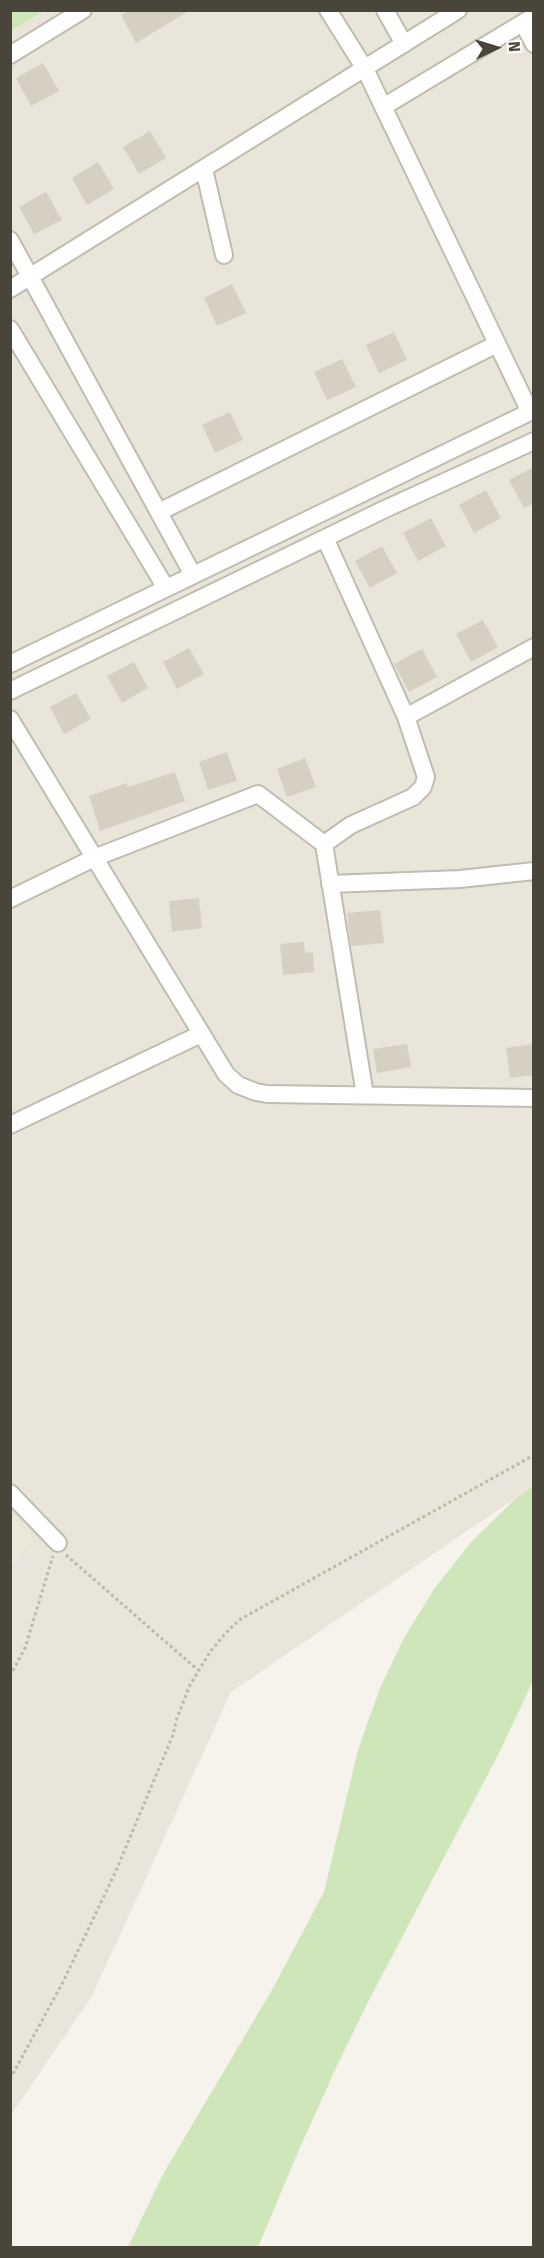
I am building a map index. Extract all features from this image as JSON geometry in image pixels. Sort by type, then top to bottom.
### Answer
[{"type":"street","points":[[10,55],[83,10]]},
{"type":"street","points":[[10,664],[532,411],[497,344],[364,69],[328,10]]},
{"type":"street","points":[[385,10],[404,44]]},
{"type":"street","points":[[10,289],[458,10]]},
{"type":"street","points":[[383,107],[528,20],[534,45]]},
{"type":"street","points":[[204,168],[224,255]]},
{"type":"street","points":[[10,240],[193,575]]},
{"type":"street","points":[[10,329],[166,588]]},
{"type":"street","points":[[159,512],[497,344]]},
{"type":"street","points":[[10,691],[325,538],[534,441]]},
{"type":"street","points":[[324,844],[351,825],[413,797],[423,787],[426,771],[406,717],[325,538]]},
{"type":"street","points":[[406,717],[534,647]]},
{"type":"street","points":[[10,720],[226,1074],[246,1089],[267,1094],[534,1098]]},
{"type":"street","points":[[10,898],[94,858],[258,794],[324,844],[365,1095]]},
{"type":"street","points":[[330,884],[442,880],[534,871]]},
{"type":"street","points":[[10,1125],[201,1034]]},
{"type":"street","points":[[10,1493],[57,1545]]},
{"type":"path","points":[[10,2079],[63,1982],[106,1893],[149,1795],[173,1735],[183,1701],[198,1670],[224,1635],[239,1620],[534,1455]]},
{"type":"path","points":[[10,1676],[25,1648],[57,1545],[198,1670]]},
{"type":"shaded area","points":[[11,11],[533,11],[533,1486],[231,1692],[92,1996],[11,2115]]},
{"type":"shaded area","points":[[10,1514],[34,1539],[11,1567],[10,1567]]},
{"type":"green space","points":[[11,10],[44,10],[44,11],[11,31]]},
{"type":"green space","points":[[533,1486],[533,1681],[500,1751],[368,2002],[298,2152],[258,2247],[128,2247],[163,2174],[272,1990],[324,1892],[358,1750],[380,1688],[404,1638],[434,1589],[472,1541],[515,1499]]},
{"type":"building","points":[[130,10],[190,10],[136,43],[121,15]]},
{"type":"building","points":[[43,63],[59,91],[31,106],[16,78]]},
{"type":"building","points":[[150,131],[166,158],[139,174],[123,147]]},
{"type":"building","points":[[98,162],[114,189],[87,205],[72,178]]},
{"type":"building","points":[[46,192],[62,220],[34,234],[19,207]]},
{"type":"building","points":[[232,284],[246,313],[217,326],[204,298]]},
{"type":"building","points":[[394,332],[407,360],[379,373],[366,345]]},
{"type":"building","points":[[342,359],[356,387],[327,400],[314,372]]},
{"type":"building","points":[[230,412],[243,440],[215,453],[202,425]]},
{"type":"building","points":[[534,467],[534,503],[524,508],[509,480]]},
{"type":"building","points":[[486,490],[501,518],[474,533],[459,505]]},
{"type":"building","points":[[431,518],[446,546],[418,561],[403,533]]},
{"type":"building","points":[[382,546],[397,573],[370,588],[355,561]]},
{"type":"building","points":[[483,620],[498,647],[471,662],[456,634]]},
{"type":"building","points":[[189,648],[204,674],[177,689],[163,662]]},
{"type":"building","points":[[422,649],[437,677],[409,692],[394,664]]},
{"type":"building","points":[[134,662],[148,688],[122,703],[107,676]]},
{"type":"building","points":[[76,693],[91,719],[64,734],[50,707]]},
{"type":"building","points":[[227,752],[237,781],[208,790],[199,762]]},
{"type":"building","points":[[305,758],[316,787],[287,797],[277,769]]},
{"type":"building","points":[[175,772],[185,801],[100,831],[89,796],[127,783],[128,787]]},
{"type":"building","points":[[199,898],[202,928],[172,932],[169,901]]},
{"type":"building","points":[[380,910],[384,943],[351,946],[347,913]]},
{"type":"building","points":[[304,942],[305,953],[313,952],[314,972],[283,975],[280,944]]},
{"type":"building","points":[[407,1044],[411,1067],[377,1073],[373,1049]]},
{"type":"building","points":[[534,1044],[534,1075],[510,1078],[506,1048]]}]
